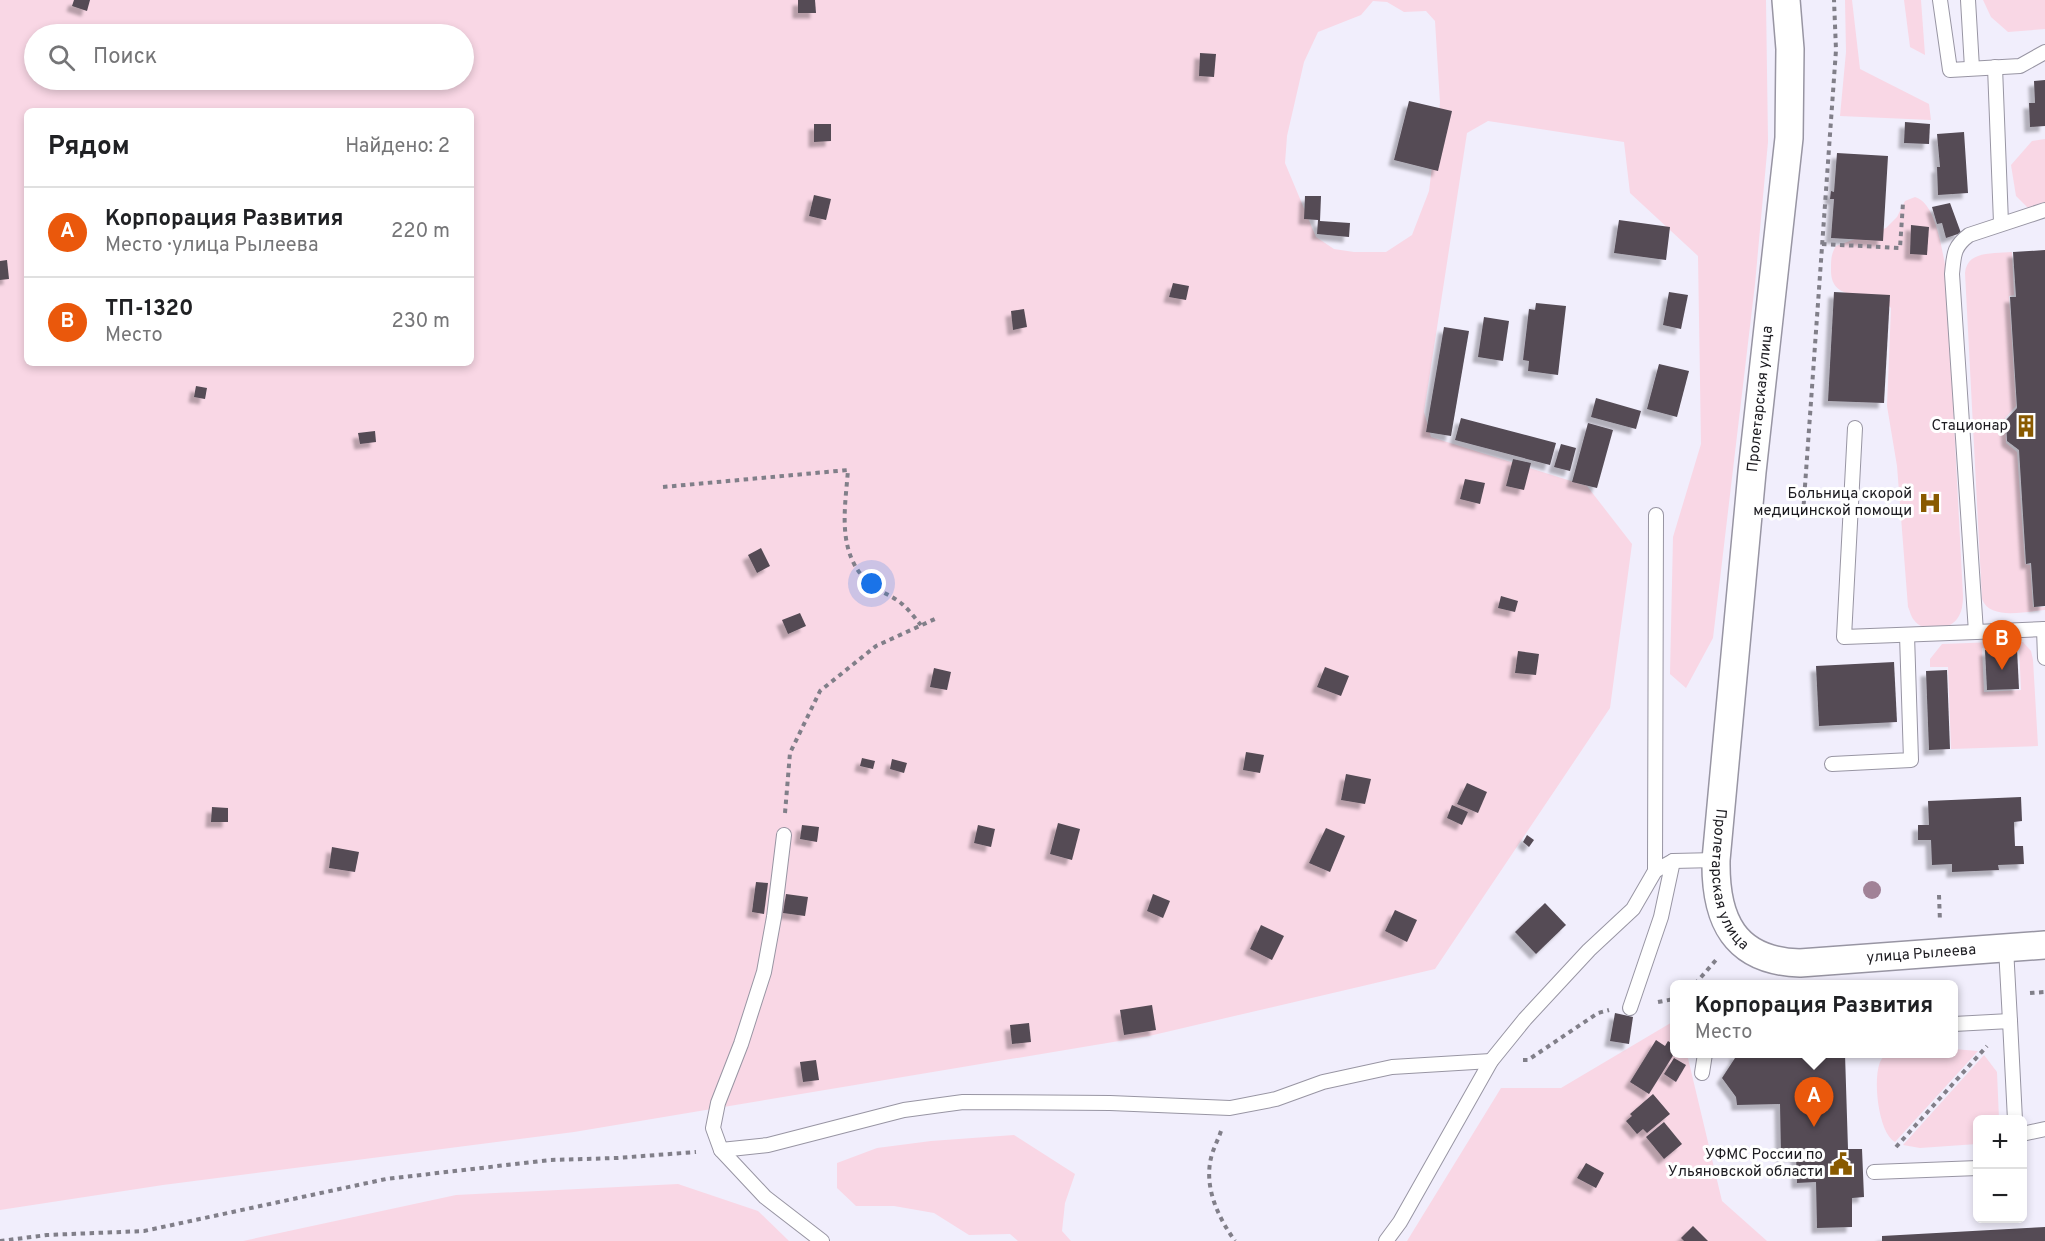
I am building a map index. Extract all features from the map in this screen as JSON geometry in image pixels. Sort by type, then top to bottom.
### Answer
[{"type":"street","name":"Пролетарская улица","points":[[1786,0],[1790,49],[1789,138],[1752,472],[1715,884],[1722,912],[1734,936],[1745,947],[1761,957],[1779,962],[1800,963]]},
{"type":"street","name":"улица Рылеева","points":[[1800,963],[2045,945]]},
{"type":"lane","points":[[1940,0],[1950,70],[2020,66],[2045,52]]},
{"type":"lane","points":[[1968,0],[1972,69]]},
{"type":"lane","points":[[1995,67],[2001,223]]},
{"type":"lane","points":[[1976,632],[1952,274],[1954,253],[1958,243],[1969,235],[2045,210]]},
{"type":"lane","points":[[1855,428],[1844,637],[2044,629],[2045,658]]},
{"type":"lane","points":[[1386,1241],[1400,1222],[1491,1061],[1552,988],[1633,909],[1655,871],[1656,515]]},
{"type":"lane","points":[[1832,764],[1911,760],[1907,635]]},
{"type":"lane","points":[[784,835],[774,917],[764,972],[741,1044],[718,1102],[713,1128],[721,1150],[765,1197],[822,1241]]},
{"type":"lane","points":[[1655,871],[1673,861],[1716,860]]},
{"type":"lane","points":[[1630,1008],[1661,917],[1673,861]]},
{"type":"lane","points":[[2006,948],[2015,1115]]},
{"type":"lane","points":[[1958,1024],[2010,1021]]},
{"type":"lane","points":[[1702,1073],[1704,1058]]},
{"type":"lane","points":[[721,1150],[768,1145],[904,1110],[963,1102],[1110,1102],[1230,1108],[1276,1099],[1323,1082],[1392,1067],[1491,1061]]},
{"type":"lane","points":[[2027,1133],[2045,1129]]},
{"type":"lane","points":[[1874,1172],[1973,1168]]},
{"type":"path","points":[[1803,514],[1836,50],[1834,0]]},
{"type":"path","points":[[1822,244],[1900,248],[1902,203]]},
{"type":"path","points":[[663,487],[848,470],[844,524],[846,545],[855,566],[871,584],[902,604],[921,625]]},
{"type":"path","points":[[784,835],[790,753],[820,691],[876,646],[937,618]]},
{"type":"path","points":[[1491,1061],[1528,1060],[1598,1013],[1670,1000]]},
{"type":"path","points":[[1874,1172],[2010,1021]]},
{"type":"path","points":[[1230,1108],[1211,1159],[1211,1191],[1220,1219],[1235,1241]]},
{"type":"path","points":[[0,1241],[47,1235],[144,1231],[386,1179],[550,1160],[618,1158],[721,1150]]},
{"type":"shaded area","points":[[0,0],[1766,0],[1768,142],[1755,284],[1713,638],[1686,688],[1670,674],[1673,537],[1701,444],[1698,256],[1630,193],[1624,142],[1488,121],[1467,133],[1424,412],[1431,437],[1587,486],[1632,544],[1610,708],[1435,969],[1149,1036],[574,1132],[163,1185],[0,1210]],"holes":[[[1373,1],[1387,2],[1404,12],[1426,11],[1435,21],[1440,103],[1429,191],[1412,235],[1386,252],[1354,252],[1334,249],[1316,237],[1285,163],[1287,136],[1304,62],[1318,32],[1361,15]]]},
{"type":"shaded area","points":[[1845,0],[1852,0],[1860,69],[1929,104],[1931,120],[1840,116],[1846,52]]},
{"type":"shaded area","points":[[1904,0],[1921,0],[1925,55],[1910,47]]},
{"type":"shaded area","points":[[1983,0],[2045,0],[2045,29],[2008,32],[1991,17]]},
{"type":"shaded area","points":[[2045,139],[2045,206],[2029,209],[2016,196],[2011,165],[2032,141]]},
{"type":"shaded area","points":[[1915,197],[1922,201],[1933,217],[1946,270],[1963,596],[1961,611],[1957,619],[1948,626],[1936,629],[1929,629],[1918,624],[1908,607],[1897,466],[1887,406],[1891,308],[1874,298],[1845,293],[1833,281],[1831,269],[1836,246],[1886,228],[1897,217],[1905,201]]},
{"type":"shaded area","points":[[2012,252],[2014,295],[2009,296],[2016,406],[2005,418],[2006,443],[2017,452],[2025,564],[2030,565],[2033,607],[2045,607],[2045,610],[2019,613],[1993,610],[1986,606],[1982,599],[1965,273],[1971,260],[1976,257],[1990,253]]},
{"type":"shaded area","points":[[1995,642],[1995,647],[1982,648],[1984,692],[2021,690],[2019,646],[2005,646],[2005,642],[2023,642],[2031,651],[2038,746],[1951,749],[1948,667],[1930,667],[1930,659],[1942,644]]},
{"type":"shaded area","points":[[1670,1023],[1670,1058],[1688,1058],[1722,1201],[1767,1241],[1407,1241],[1501,1088],[1561,1088]]},
{"type":"shaded area","points":[[1958,1049],[1978,1051],[1895,1142],[1884,1128],[1878,1104],[1877,1078],[1883,1058],[1958,1058]]},
{"type":"shaded area","points":[[1984,1055],[1997,1072],[1999,1115],[1973,1115],[1973,1144],[1920,1148],[1903,1145]]},
{"type":"shaded area","points":[[1014,1135],[1075,1174],[1065,1203],[1062,1231],[1071,1241],[1018,1241],[1010,1234],[969,1235],[934,1213],[894,1206],[856,1206],[837,1188],[837,1163],[877,1148],[931,1141]]},
{"type":"shaded area","points":[[678,1184],[758,1211],[789,1241],[243,1241],[456,1195]]},
{"type":"building","points":[[74,0],[90,0],[87,11],[72,6]]},
{"type":"building","points":[[798,0],[815,0],[816,13],[798,13]]},
{"type":"building","points":[[1200,53],[1216,54],[1214,77],[1199,76]]},
{"type":"building","points":[[2045,80],[2045,126],[2030,127],[2029,103],[2035,103],[2034,81]]},
{"type":"building","points":[[1409,101],[1452,111],[1438,171],[1394,160]]},
{"type":"building","points":[[1905,122],[1930,124],[1929,144],[1904,143]]},
{"type":"building","points":[[814,124],[831,124],[831,141],[814,142]]},
{"type":"building","points":[[1964,132],[1968,193],[1938,195],[1937,167],[1940,167],[1937,134]]},
{"type":"building","points":[[1837,153],[1888,156],[1883,241],[1831,238],[1834,199],[1830,199],[1831,191],[1834,192]]},
{"type":"building","points":[[814,195],[831,199],[826,220],[809,216]]},
{"type":"building","points":[[1305,196],[1321,196],[1320,221],[1350,223],[1349,237],[1317,234],[1318,220],[1304,219]]},
{"type":"building","points":[[1950,203],[1961,233],[1946,238],[1942,223],[1937,224],[1932,207]]},
{"type":"building","points":[[1619,220],[1670,227],[1666,260],[1614,253]]},
{"type":"building","points":[[1911,225],[1929,227],[1927,255],[1910,254]]},
{"type":"building","name":"Стационар","points":[[2045,250],[2045,606],[2034,607],[2031,563],[2026,564],[2019,450],[2007,441],[2006,420],[2017,408],[2010,297],[2016,297],[2013,252]]},
{"type":"building","points":[[7,260],[9,279],[0,280],[0,261]]},
{"type":"building","points":[[1173,283],[1189,286],[1186,300],[1169,297]]},
{"type":"building","points":[[1669,292],[1688,295],[1681,329],[1663,325]]},
{"type":"building","points":[[1834,292],[1890,295],[1884,403],[1828,401]]},
{"type":"building","points":[[1536,303],[1566,306],[1558,375],[1528,371],[1529,361],[1523,360],[1529,309],[1535,310]]},
{"type":"building","points":[[1024,309],[1027,327],[1013,330],[1011,311]]},
{"type":"building","points":[[1484,317],[1509,321],[1503,361],[1478,357]]},
{"type":"building","points":[[1444,327],[1469,331],[1451,436],[1426,432]]},
{"type":"building","points":[[1659,364],[1689,371],[1677,417],[1647,409]]},
{"type":"building","points":[[196,386],[207,388],[205,399],[194,397]]},
{"type":"building","points":[[1596,398],[1641,411],[1636,429],[1591,417]]},
{"type":"building","points":[[1461,418],[1556,443],[1550,465],[1455,440]]},
{"type":"building","points":[[1588,423],[1613,430],[1597,488],[1572,482]]},
{"type":"building","points":[[375,431],[376,442],[360,444],[358,433]]},
{"type":"building","points":[[1561,444],[1576,448],[1570,471],[1554,467]]},
{"type":"building","points":[[1513,459],[1531,463],[1524,490],[1506,486]]},
{"type":"building","points":[[1465,479],[1485,483],[1480,504],[1460,499]]},
{"type":"building","points":[[761,548],[770,566],[757,573],[748,555]]},
{"type":"building","points":[[1501,596],[1518,601],[1515,612],[1498,608]]},
{"type":"building","points":[[800,613],[806,626],[788,634],[782,620]]},
{"type":"building","points":[[2017,649],[2019,689],[1987,690],[1985,650]]},
{"type":"building","points":[[1518,651],[1539,654],[1536,675],[1515,673]]},
{"type":"building","points":[[1894,662],[1897,722],[1819,726],[1816,666]]},
{"type":"building","points":[[1325,667],[1349,676],[1341,696],[1317,687]]},
{"type":"building","points":[[934,668],[951,672],[947,690],[930,687]]},
{"type":"building","points":[[1947,670],[1950,749],[1929,750],[1926,671]]},
{"type":"building","points":[[1246,752],[1264,755],[1260,773],[1243,770]]},
{"type":"building","points":[[862,758],[875,761],[873,769],[860,766]]},
{"type":"building","points":[[892,759],[907,763],[904,773],[890,769]]},
{"type":"building","points":[[1346,774],[1371,779],[1365,804],[1341,800]]},
{"type":"building","points":[[1467,783],[1487,792],[1478,813],[1457,804]]},
{"type":"building","points":[[2021,797],[2022,821],[2014,822],[2015,846],[2023,846],[2024,864],[1998,865],[1999,870],[1952,872],[1952,864],[1932,865],[1931,840],[1918,840],[1918,825],[1929,825],[1928,801]]},
{"type":"building","points":[[1452,805],[1468,812],[1462,825],[1447,818]]},
{"type":"building","points":[[212,807],[228,808],[228,822],[211,822]]},
{"type":"building","points":[[1058,823],[1080,829],[1072,860],[1050,854]]},
{"type":"building","points":[[802,825],[819,827],[817,842],[800,839]]},
{"type":"building","points":[[978,825],[995,829],[991,847],[974,843]]},
{"type":"building","points":[[1326,828],[1345,836],[1330,872],[1309,863]]},
{"type":"building","points":[[1527,835],[1534,840],[1529,847],[1523,842]]},
{"type":"building","points":[[332,847],[359,852],[355,872],[329,868]]},
{"type":"building","points":[[756,882],[768,883],[764,914],[752,912]]},
{"type":"building","points":[[786,894],[808,897],[805,916],[783,913]]},
{"type":"building","points":[[1153,894],[1170,901],[1163,918],[1147,911]]},
{"type":"building","points":[[1545,903],[1566,925],[1536,954],[1515,932]]},
{"type":"building","points":[[1395,910],[1417,920],[1407,942],[1385,931]]},
{"type":"building","points":[[1261,925],[1284,936],[1272,960],[1250,949]]},
{"type":"building","points":[[1152,1005],[1156,1030],[1124,1035],[1120,1010]]},
{"type":"building","points":[[1615,1013],[1633,1017],[1629,1044],[1610,1041]]},
{"type":"building","points":[[1029,1023],[1031,1042],[1012,1044],[1010,1025]]},
{"type":"building","points":[[1656,1040],[1665,1046],[1668,1041],[1670,1042],[1672,1058],[1649,1094],[1630,1082]]},
{"type":"building","points":[[1674,1058],[1686,1065],[1676,1082],[1664,1074]]},
{"type":"building","points":[[1735,1058],[1845,1058],[1848,1149],[1862,1149],[1864,1197],[1852,1198],[1852,1227],[1817,1228],[1816,1182],[1797,1183],[1796,1156],[1781,1156],[1780,1104],[1737,1105],[1736,1097],[1722,1078]]},
{"type":"building","points":[[816,1060],[819,1080],[803,1082],[800,1062]]},
{"type":"building","points":[[1653,1094],[1670,1114],[1647,1133],[1643,1129],[1637,1134],[1626,1121],[1632,1116],[1630,1114]]},
{"type":"building","points":[[1664,1122],[1682,1144],[1664,1159],[1646,1137]]},
{"type":"building","points":[[1586,1163],[1604,1173],[1596,1188],[1577,1178]]},
{"type":"building","points":[[1693,1226],[1708,1241],[1684,1241],[1681,1238]]},
{"type":"building","points":[[2045,1227],[2045,1241],[1882,1241],[1882,1236]]},
{"type":"place","name":"Стационар","points":[[2026,426]]},
{"type":"place","name":"Больница скорой медицинской помощи","points":[[1930,503]]},
{"type":"place","name":"ТП-1320","points":[[2002,670]]},
{"type":"place","name":"Корпорация Развития","points":[[1814,1127]]},
{"type":"place","name":"УФМС России по Ульяновской области","points":[[1841,1164]]}]
